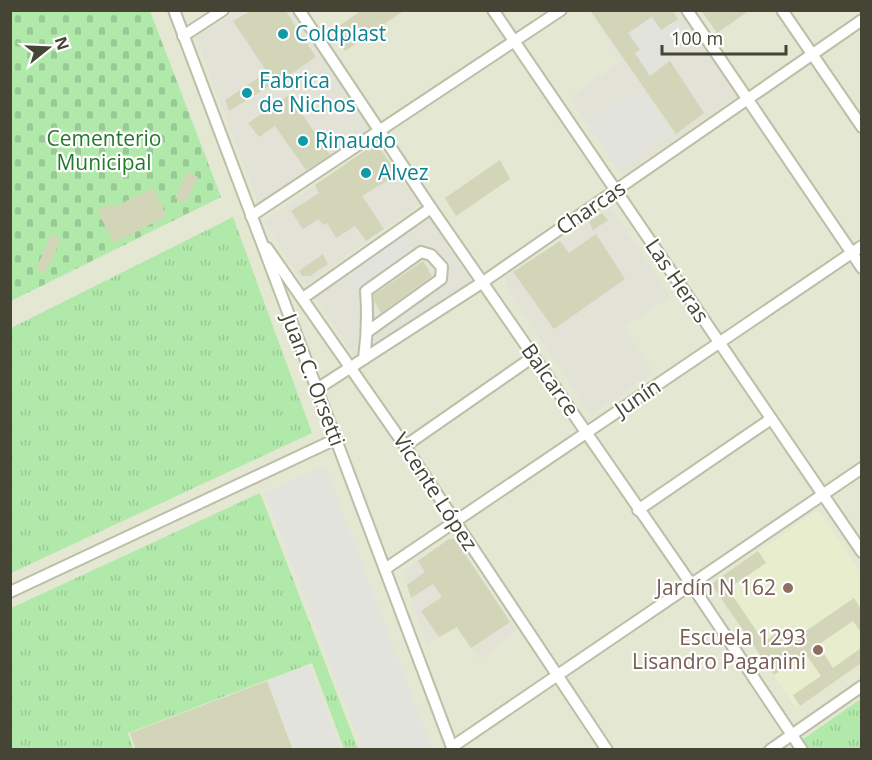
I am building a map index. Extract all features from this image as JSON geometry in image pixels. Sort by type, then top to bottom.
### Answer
[{"type":"street","name":"Juan C. Orsetti","points":[[174,10],[452,748]]},
{"type":"street","points":[[183,36],[223,10]]},
{"type":"street","name":"Balcarce","points":[[299,10],[381,129],[431,208],[691,584],[802,750]]},
{"type":"street","name":"Las Heras","points":[[493,10],[861,552]]},
{"type":"street","points":[[251,216],[561,10]]},
{"type":"street","points":[[687,10],[861,268]]},
{"type":"street","points":[[782,10],[861,127]]},
{"type":"street","name":"Charcas","points":[[317,389],[483,282],[861,20]]},
{"type":"street","points":[[303,298],[431,208]]},
{"type":"street","name":"Vicente López","points":[[260,237],[405,446],[607,750]]},
{"type":"street","name":"Junín","points":[[385,569],[861,246]]},
{"type":"street","points":[[364,359],[367,332],[366,291],[421,252],[431,255],[442,267],[441,279],[367,332]]},
{"type":"street","points":[[405,446],[533,357]]},
{"type":"street","points":[[638,510],[771,419]]},
{"type":"street","points":[[10,592],[336,439]]},
{"type":"street","points":[[452,748],[861,468]]},
{"type":"street","points":[[770,750],[861,686]]},
{"type":"shaded area","points":[[590,10],[679,11],[739,95],[623,175],[570,98],[621,61]]},
{"type":"shaded area","points":[[11,11],[861,11],[861,749],[11,749]]},
{"type":"shaded area","points":[[236,11],[294,11],[372,127],[260,206],[196,38]]},
{"type":"shaded area","points":[[652,17],[661,30],[675,21],[685,35],[664,50],[669,58],[647,74],[635,53],[640,50],[628,33]]},
{"type":"shaded area","points":[[642,88],[669,130],[644,146],[645,148],[639,153],[640,157],[623,168],[618,168],[588,124],[620,100]]},
{"type":"shaded area","points":[[376,143],[418,204],[307,284],[302,282],[264,221]]},
{"type":"shaded area","points":[[611,208],[670,296],[624,327],[653,372],[591,415],[507,289],[506,276]]},
{"type":"shaded area","points":[[429,217],[471,282],[357,359],[315,298]]},
{"type":"shaded area","points":[[402,236],[419,259],[364,298],[347,275]]},
{"type":"shaded area","points":[[325,466],[432,749],[362,749],[265,493]]},
{"type":"shaded area","name":"Jardín N 162","points":[[818,510],[861,574],[861,663],[796,708],[711,584]]},
{"type":"shaded area","points":[[449,539],[455,539],[516,630],[479,659],[456,627],[427,645],[402,572]]},
{"type":"shaded area","points":[[309,667],[341,749],[293,749],[267,681]]},
{"type":"green space","name":"Cementerio Municipal","points":[[11,11],[150,11],[221,197],[11,301]]},
{"type":"green space","points":[[233,217],[312,433],[11,573],[11,328]]},
{"type":"green space","points":[[260,493],[358,749],[344,749],[312,663],[128,733],[133,749],[11,749],[11,608]]},
{"type":"green space","points":[[861,699],[861,749],[810,749],[803,739]]},
{"type":"building","points":[[252,10],[285,10],[316,57],[276,84],[274,83],[229,111],[225,100],[267,72],[233,21]]},
{"type":"building","points":[[362,10],[405,10],[345,51],[332,31]]},
{"type":"building","points":[[590,10],[672,10],[678,19],[661,30],[652,17],[628,33],[640,50],[635,53],[650,76],[670,61],[704,113],[676,134]]},
{"type":"building","points":[[701,10],[750,10],[717,33]]},
{"type":"building","name":"Rinaudo","points":[[289,95],[330,155],[306,170],[275,126],[259,137],[248,123]]},
{"type":"building","points":[[376,143],[398,174],[362,196],[384,229],[366,241],[355,226],[336,238],[327,223],[323,225],[318,219],[303,229],[291,211],[319,193],[315,185]]},
{"type":"building","points":[[500,160],[510,179],[456,216],[445,198]]},
{"type":"building","points":[[187,171],[198,177],[186,203],[175,198]]},
{"type":"building","points":[[153,188],[167,216],[114,243],[97,210],[112,203],[114,207]]},
{"type":"building","points":[[602,213],[608,220],[593,230],[589,222]]},
{"type":"building","points":[[596,234],[625,279],[554,329],[513,272],[560,241],[569,253]]},
{"type":"building","points":[[51,235],[61,239],[45,273],[36,269]]},
{"type":"building","points":[[323,254],[328,264],[310,276],[302,276],[299,271]]},
{"type":"building","points":[[423,261],[432,276],[381,313],[374,301],[374,295]]},
{"type":"building","points":[[449,539],[455,539],[510,622],[471,648],[457,627],[439,637],[421,611],[442,597],[433,584],[411,598],[407,585],[425,572],[418,561]]},
{"type":"building","points":[[758,551],[766,563],[728,589],[764,642],[781,630],[790,642],[854,598],[861,609],[861,633],[853,621],[818,645],[833,668],[861,648],[861,663],[800,706],[793,695],[821,676],[805,653],[774,675],[711,584]]},
{"type":"building","points":[[267,681],[293,750],[136,750],[130,733]]},
{"type":"place","name":"Coldplast","points":[[283,34]]},
{"type":"place","name":"Fabrica de Nichos","points":[[247,93]]},
{"type":"place","name":"Rinaudo","points":[[303,141]]},
{"type":"place","name":"Alvez","points":[[366,173]]},
{"type":"place","name":"Jardín N 162","points":[[788,588]]},
{"type":"place","name":"Escuela 1293 Lisandro Paganini","points":[[818,650]]}]
